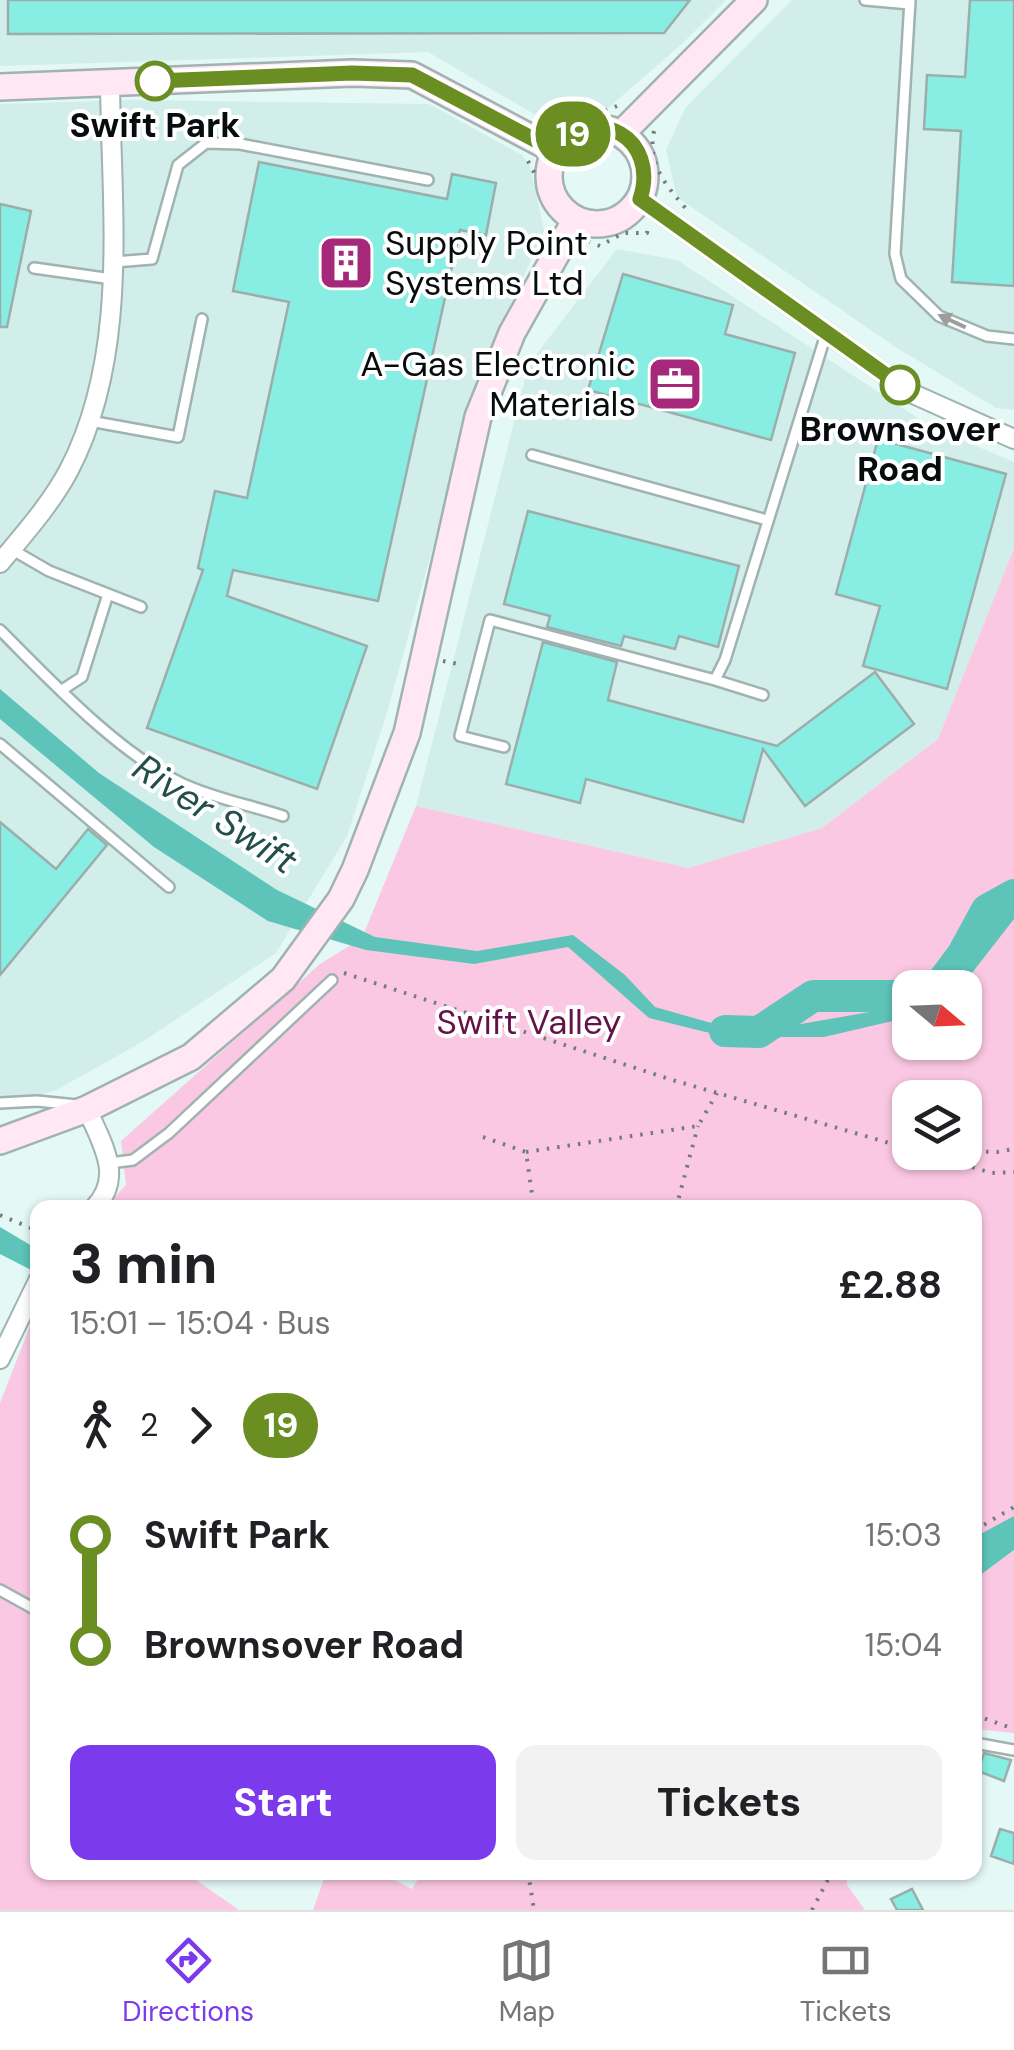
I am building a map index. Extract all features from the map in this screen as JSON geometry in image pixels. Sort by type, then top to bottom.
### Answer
[{"type":"street","points":[[621,134],[754,0]]},
{"type":"street","points":[[0,86],[352,73],[412,75],[554,138],[565,139],[592,128],[621,134],[641,155],[645,170],[640,199],[619,219],[605,224],[564,220]]},
{"type":"street","points":[[6,556],[69,470],[88,420],[104,356],[112,271],[110,82]]},
{"type":"street","points":[[0,1141],[86,1109],[191,1056],[283,979],[341,899],[407,733],[478,417],[564,220],[550,182],[554,138]]},
{"type":"street","points":[[640,199],[911,393],[1014,440]]},
{"type":"street","points":[[86,1109],[110,1163],[109,1182],[101,1200]]},
{"type":"street","points":[[0,1359],[30,1297]]},
{"type":"lane","points":[[864,0],[910,2],[894,254],[901,280],[939,316],[987,336],[1014,339]]},
{"type":"lane","points":[[34,268],[112,271],[152,259],[178,165],[206,143],[240,144],[428,180]]},
{"type":"lane","points":[[88,420],[178,436],[202,319]]},
{"type":"lane","points":[[716,680],[827,332]]},
{"type":"lane","points":[[532,455],[767,520]]},
{"type":"lane","points":[[6,556],[141,607]]},
{"type":"lane","points":[[62,690],[82,677],[108,594]]},
{"type":"lane","points":[[504,748],[460,736],[490,620],[764,695]]},
{"type":"lane","points":[[0,630],[135,754],[182,784],[284,816]]},
{"type":"lane","points":[[0,744],[168,887]]},
{"type":"lane","points":[[110,1163],[133,1160],[169,1133],[332,980]]},
{"type":"lane","points":[[0,1103],[70,1103],[86,1109]]},
{"type":"lane","points":[[0,1590],[30,1607]]},
{"type":"lane","points":[[982,1744],[1014,1750]]},
{"type":"path","points":[[554,138],[574,123],[616,105]]},
{"type":"path","points":[[655,129],[654,165],[670,190]]},
{"type":"path","points":[[526,160],[564,220]]},
{"type":"path","points":[[600,246],[623,233],[647,234]]},
{"type":"path","points":[[424,658],[478,668]]},
{"type":"path","points":[[332,980],[342,972],[718,1093],[892,1144]]},
{"type":"path","points":[[678,1200],[698,1126],[718,1093]]},
{"type":"path","points":[[483,1137],[526,1152],[698,1126]]},
{"type":"path","points":[[982,1152],[1014,1149]]},
{"type":"path","points":[[526,1152],[533,1200]]},
{"type":"path","points":[[982,1169],[1014,1172]]},
{"type":"path","points":[[0,1216],[30,1229]]},
{"type":"path","points":[[982,1526],[1014,1508]]},
{"type":"path","points":[[982,1718],[1014,1730]]},
{"type":"path","points":[[529,1880],[534,1910]]},
{"type":"path","points":[[812,1910],[828,1880]]},
{"type":"shaded area","points":[[0,0],[726,0],[608,108],[553,125],[428,52],[0,66]]},
{"type":"shaded area","points":[[792,0],[1014,0],[1014,410],[996,408],[894,346],[677,197],[666,150],[686,107]]},
{"type":"shaded area","name":"Swift Park","points":[[131,100],[429,104],[522,155],[530,165],[544,231],[482,370],[386,716],[347,836],[276,953],[142,1042],[58,1089],[0,1111],[0,104]]},
{"type":"shaded area","points":[[617,249],[677,260],[933,428],[1014,462],[1014,548],[938,739],[822,828],[688,868],[416,806],[529,364]]},
{"type":"green space","name":"Swift Valley","points":[[1014,548],[1014,1531],[982,1552],[982,1200],[112,1200],[126,1185],[121,1141],[320,964],[362,938],[416,806],[688,868],[822,828],[938,739]]},
{"type":"green space","points":[[30,1326],[30,1880],[196,1880],[239,1910],[0,1910],[0,1403]]},
{"type":"green space","points":[[1014,1550],[1014,1733],[982,1730],[982,1574]]},
{"type":"green space","points":[[324,1880],[395,1880],[412,1889],[417,1880],[847,1880],[865,1910],[313,1910]]},
{"type":"water","points":[[0,689],[99,773],[277,890],[375,937],[477,951],[573,935],[625,975],[655,1007],[715,1024],[772,1029],[892,1008],[892,1021],[824,1037],[726,1037],[649,1018],[568,947],[474,964],[366,950],[268,921],[154,847],[0,719]]},
{"type":"water","points":[[1014,902],[1014,919],[974,970],[955,970],[998,912]]},
{"type":"water","points":[[0,1227],[30,1245],[30,1269],[0,1254]]},
{"type":"water","points":[[1014,1516],[1014,1550],[982,1574],[982,1533]]},
{"type":"building","points":[[8,0],[690,0],[664,33],[8,34]]},
{"type":"building","points":[[970,0],[1014,0],[1014,286],[952,282],[961,131],[924,129],[927,75],[965,77]]},
{"type":"building","points":[[259,162],[447,199],[452,174],[496,183],[486,235],[460,230],[378,601],[233,570],[227,596],[367,646],[317,789],[147,728],[203,570],[198,568],[215,491],[247,498],[289,302],[233,291]]},
{"type":"building","points":[[0,204],[31,211],[7,327],[0,327]]},
{"type":"building","points":[[623,274],[733,305],[725,334],[795,353],[771,440],[588,390]]},
{"type":"building","points":[[878,439],[1006,474],[947,689],[863,666],[880,606],[836,594]]},
{"type":"building","points":[[528,511],[739,566],[718,647],[679,636],[675,649],[624,636],[621,646],[547,627],[550,616],[504,604]]},
{"type":"building","points":[[543,642],[617,662],[608,700],[777,746],[875,672],[914,724],[805,806],[763,749],[743,822],[586,779],[580,803],[506,784]]},
{"type":"building","points":[[0,822],[56,869],[88,829],[107,845],[0,975]]},
{"type":"building","points":[[984,1753],[1011,1760],[1004,1781],[982,1773]]},
{"type":"building","points":[[1000,1829],[1014,1833],[1014,1864],[991,1856]]},
{"type":"building","points":[[912,1889],[923,1910],[897,1910],[891,1899]]},
{"type":"waterway","name":"River Swift","points":[[951,970],[987,910],[1014,895]]},
{"type":"waterway","name":"River Swift","points":[[725,1031],[759,1032],[813,996],[892,996]]},
{"type":"bus line","name":"19","points":[[155,81],[352,73],[412,75],[556,151],[565,139],[578,132],[608,128],[633,143],[641,155],[645,185],[640,199],[900,385]]},
{"type":"place","name":"Swift Park","points":[[155,81]]},
{"type":"place","name":"Supply Point Systems Ltd","points":[[346,263]]},
{"type":"place","name":"A-Gas Electronic Materials","points":[[675,384]]},
{"type":"place","name":"Brownsover Road","points":[[900,385]]}]
